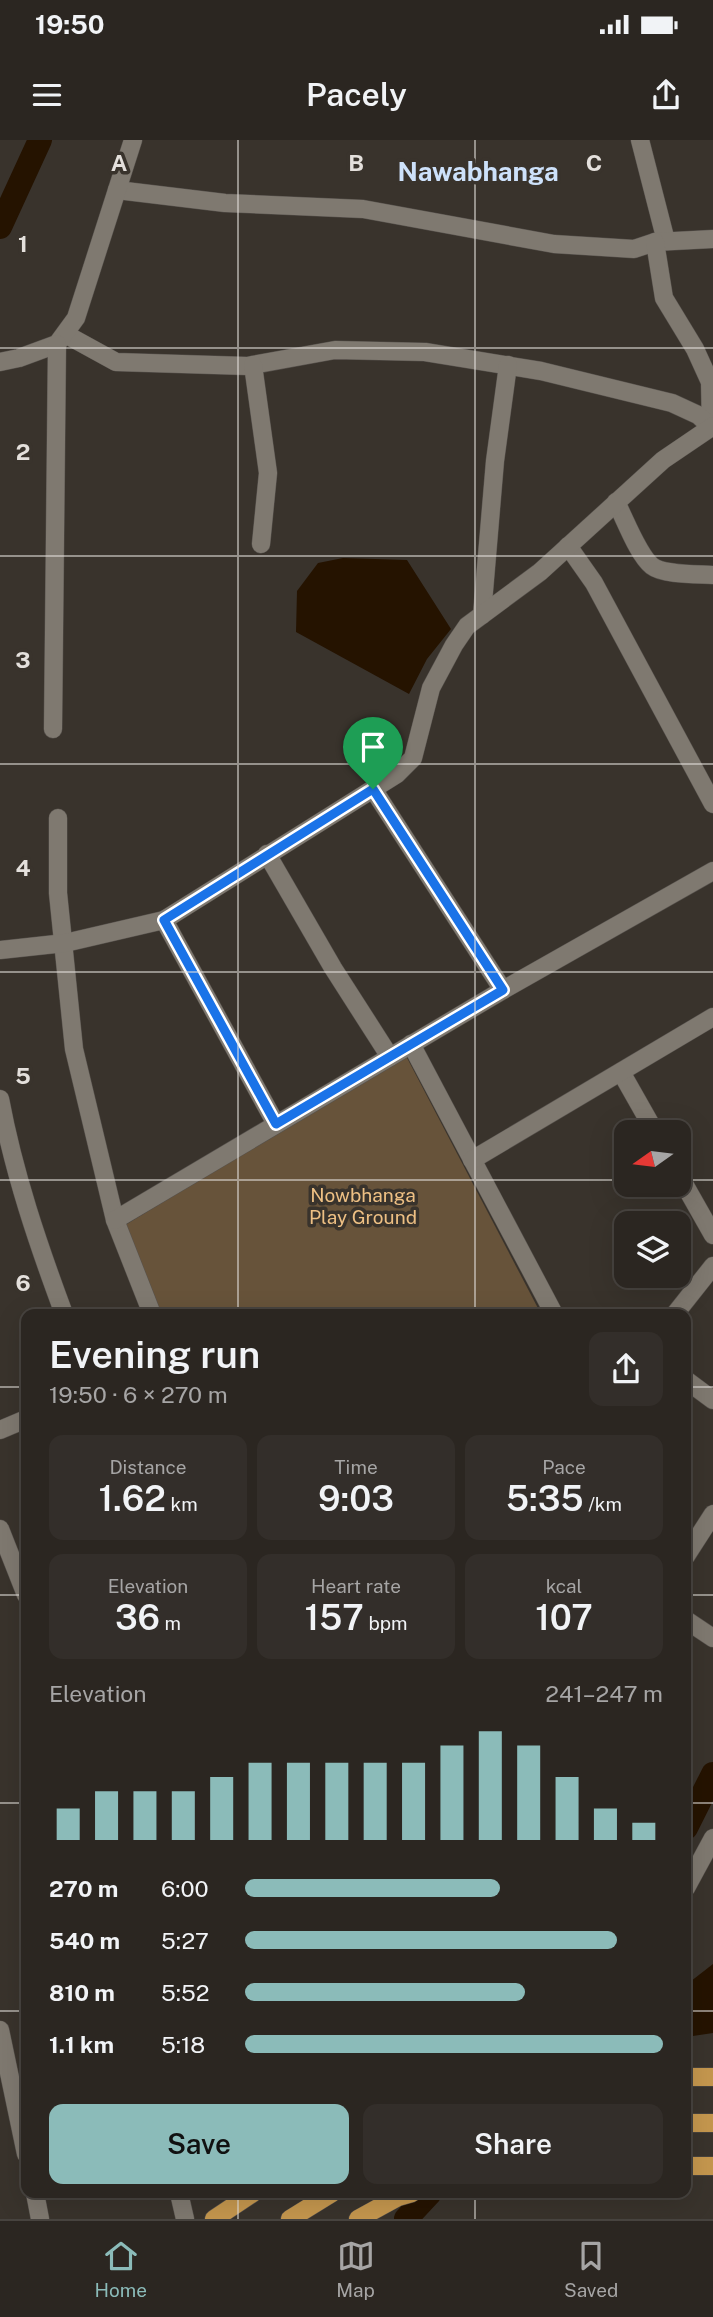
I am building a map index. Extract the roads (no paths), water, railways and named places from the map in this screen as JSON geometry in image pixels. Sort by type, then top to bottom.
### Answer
[{"type":"main road","points":[[691,2077],[713,2077]]},
{"type":"main road","points":[[691,2123],[713,2123]]},
{"type":"main road","points":[[691,2166],[713,2166]]},
{"type":"main road","points":[[214,2219],[246,2198]]},
{"type":"main road","points":[[290,2219],[324,2198]]},
{"type":"main road","points":[[358,2219],[399,2198]]},
{"type":"street","points":[[0,363],[61,339],[76,318],[133,140]]},
{"type":"street","points":[[640,140],[660,241],[664,298],[695,349],[710,382],[712,427]]},
{"type":"street","points":[[117,190],[225,203],[363,209],[554,244],[634,249],[660,241],[713,239]]},
{"type":"street","points":[[61,339],[116,362],[253,365],[335,350],[425,352],[541,371],[672,403],[698,415],[712,427]]},
{"type":"street","points":[[53,729],[61,339]]},
{"type":"street","points":[[253,365],[268,473],[261,544]]},
{"type":"street","points":[[482,615],[495,461],[508,365]]},
{"type":"street","points":[[0,950],[65,943],[164,920],[397,774],[413,758],[431,688],[467,626],[540,572],[663,460],[712,427]]},
{"type":"street","points":[[616,502],[653,567],[670,572],[713,575]]},
{"type":"street","points":[[568,547],[594,583],[713,804]]},
{"type":"street","points":[[373,789],[503,990]]},
{"type":"street","points":[[58,818],[58,893],[74,1049],[115,1220],[150,1309]]},
{"type":"street","points":[[267,854],[333,968],[390,1057]]},
{"type":"street","points":[[115,1220],[503,990],[713,871]]},
{"type":"street","points":[[164,920],[276,1124]]},
{"type":"street","points":[[472,1160],[713,1017]]},
{"type":"street","points":[[411,1044],[551,1309]]},
{"type":"street","points":[[621,1072],[648,1120]]},
{"type":"street","points":[[0,1099],[18,1178],[36,1239],[62,1309]]},
{"type":"street","points":[[691,1196],[713,1235]]},
{"type":"street","points":[[679,1309],[713,1266]]},
{"type":"street","points":[[691,1384],[713,1400]]},
{"type":"street","points":[[0,1430],[21,1421]]},
{"type":"street","points":[[691,1548],[713,1514]]},
{"type":"street","points":[[0,1529],[21,1582]]},
{"type":"street","points":[[691,1624],[713,1639]]},
{"type":"street","points":[[691,1879],[713,1839]]},
{"type":"street","points":[[0,2030],[21,2135]]},
{"type":"street","points":[[35,2198],[40,2219]]},
{"type":"street","points":[[180,2198],[186,2219]]},
{"type":"waterway","points":[[0,227],[40,140]]},
{"type":"waterway","points":[[691,1818],[713,1774]]},
{"type":"waterway","points":[[406,2219],[425,2198]]},
{"type":"district","name":"Nawabhanga","points":[[478,172]]},
{"type":"park label","name":"Nowbhanga Play Ground","points":[[363,1206]]}]
